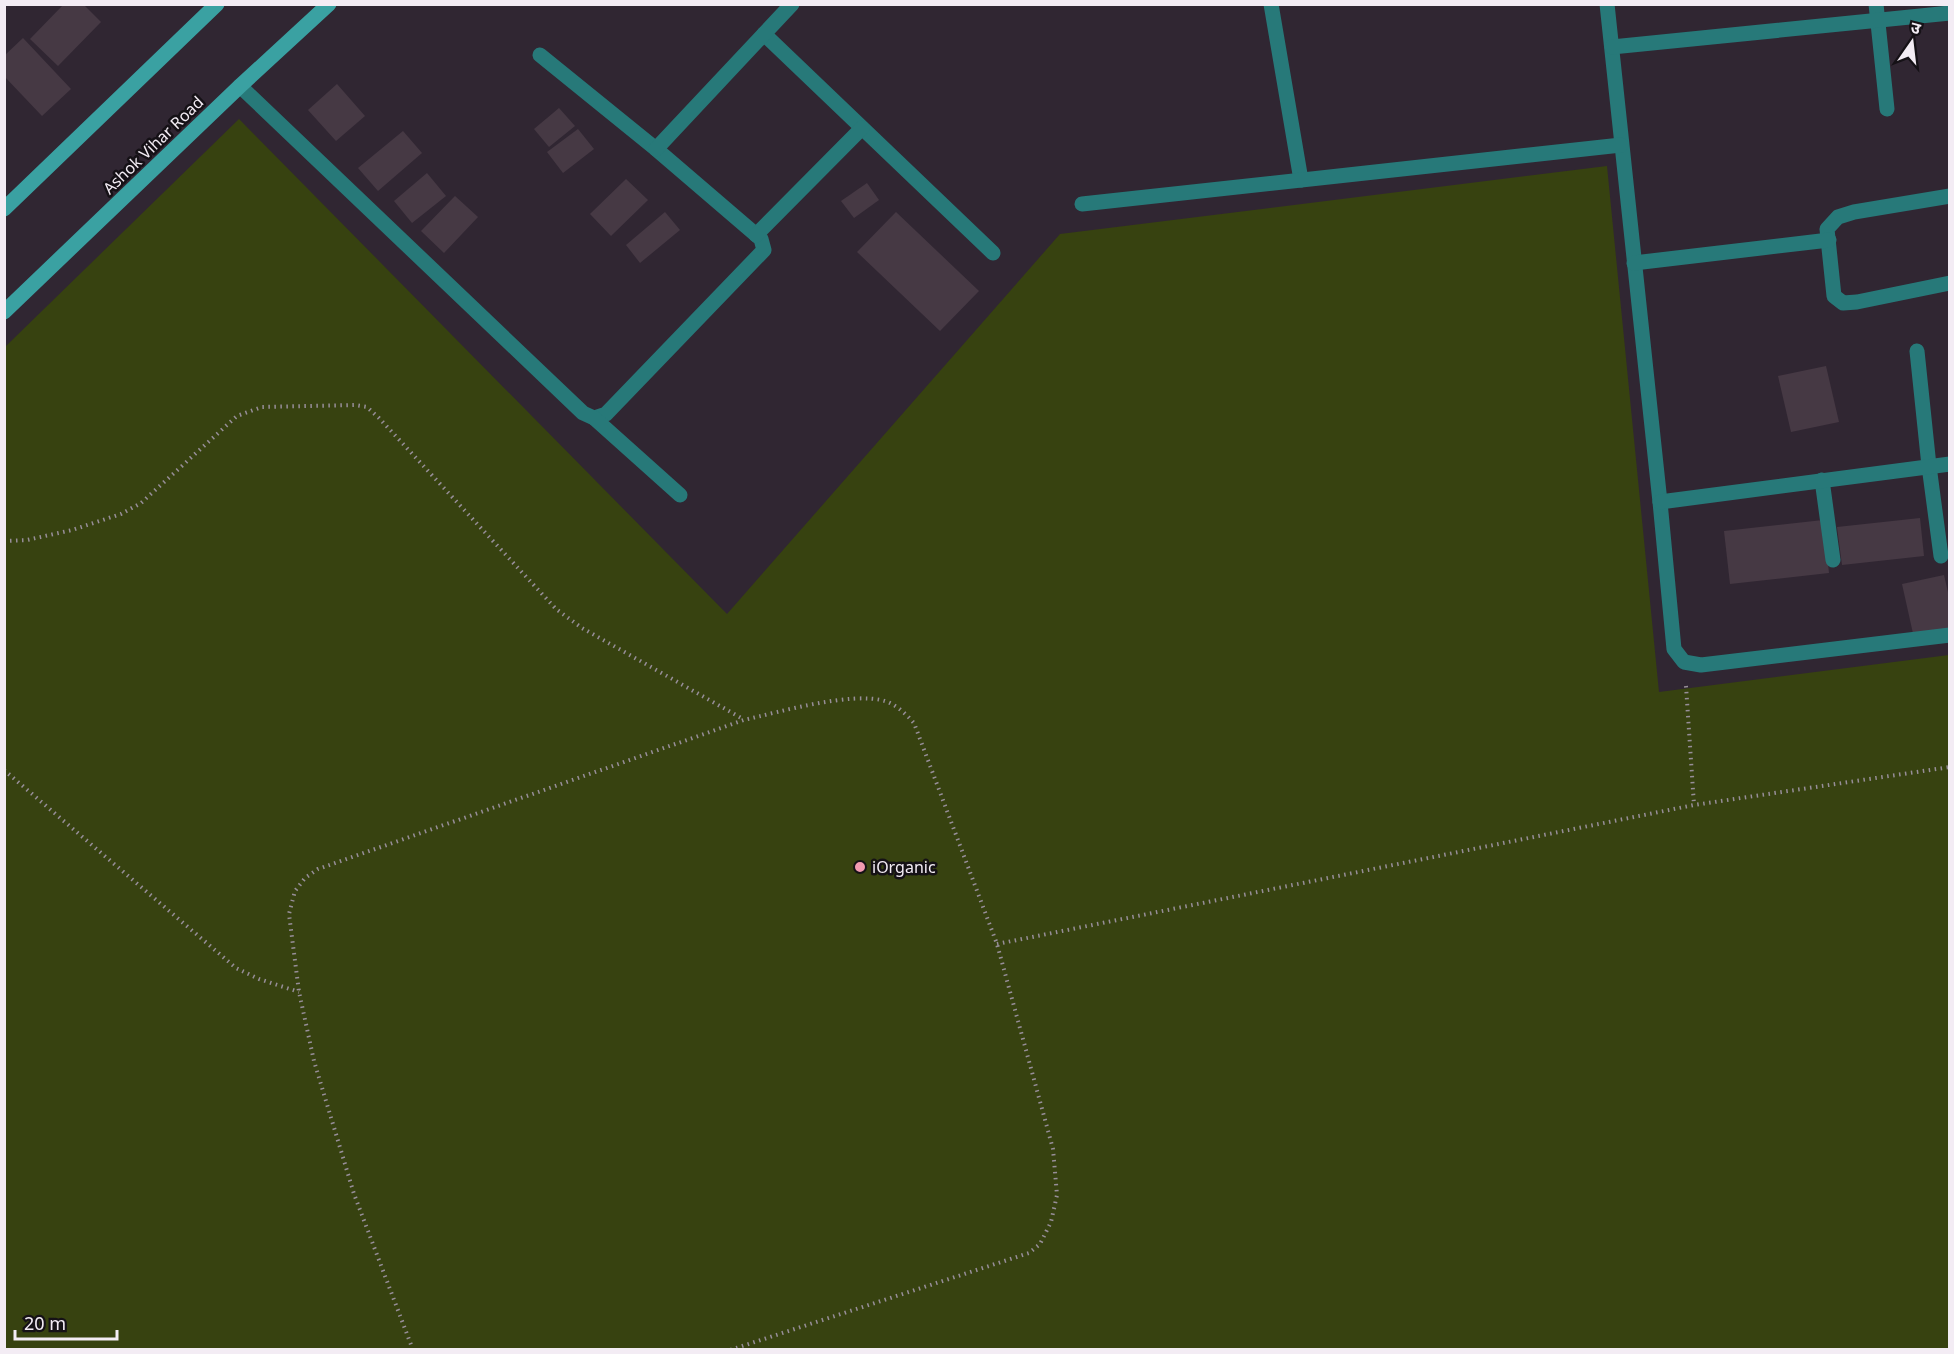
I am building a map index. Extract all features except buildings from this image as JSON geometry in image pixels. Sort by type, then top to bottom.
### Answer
[{"type":"main road","points":[[4,208],[217,4]]},
{"type":"main road","name":"Ashok Vihar Road","points":[[4,312],[329,4]]},
{"type":"street","points":[[656,149],[792,4]]},
{"type":"street","points":[[1271,4],[1301,180]]},
{"type":"street","points":[[1607,4],[1674,649],[1684,662],[1701,665],[1950,635]]},
{"type":"street","points":[[1876,4],[1887,109]]},
{"type":"street","points":[[1612,47],[1950,13]]},
{"type":"street","points":[[764,34],[993,253]]},
{"type":"street","points":[[540,55],[756,234],[761,239],[764,250],[606,414],[594,418]]},
{"type":"street","points":[[240,86],[583,412],[594,418],[680,495]]},
{"type":"street","points":[[756,234],[862,128]]},
{"type":"street","points":[[1082,204],[1621,145]]},
{"type":"street","points":[[1950,196],[1854,212],[1838,217],[1827,229],[1834,296],[1843,303],[1950,283]]},
{"type":"street","points":[[1634,263],[1828,240]]},
{"type":"street","points":[[1917,351],[1941,556]]},
{"type":"street","points":[[1660,502],[1950,464]]},
{"type":"street","points":[[1822,480],[1833,560]]},
{"type":"path","points":[[4,541],[27,540],[72,531],[141,503],[237,416],[252,410],[274,407],[354,405],[368,408],[380,418],[556,609],[582,628],[744,720]]},
{"type":"path","points":[[1684,662],[1694,805]]},
{"type":"path","points":[[413,1350],[354,1194],[314,1061],[299,992],[289,914],[296,891],[305,878],[318,869],[744,720],[803,706],[860,698],[885,701],[902,710],[914,723],[997,944],[1053,1149],[1057,1195],[1051,1222],[1040,1244],[1029,1253],[730,1350]]},
{"type":"path","points":[[997,944],[1694,805],[1950,767]]},
{"type":"path","points":[[4,770],[237,968],[259,979],[299,992]]},
{"type":"green space","points":[[239,119],[727,614],[1060,234],[1607,166],[1659,692],[1949,655],[1949,1349],[5,1349],[5,347]]},
{"type":"place","name":"iOrganic","points":[[860,867]]}]
